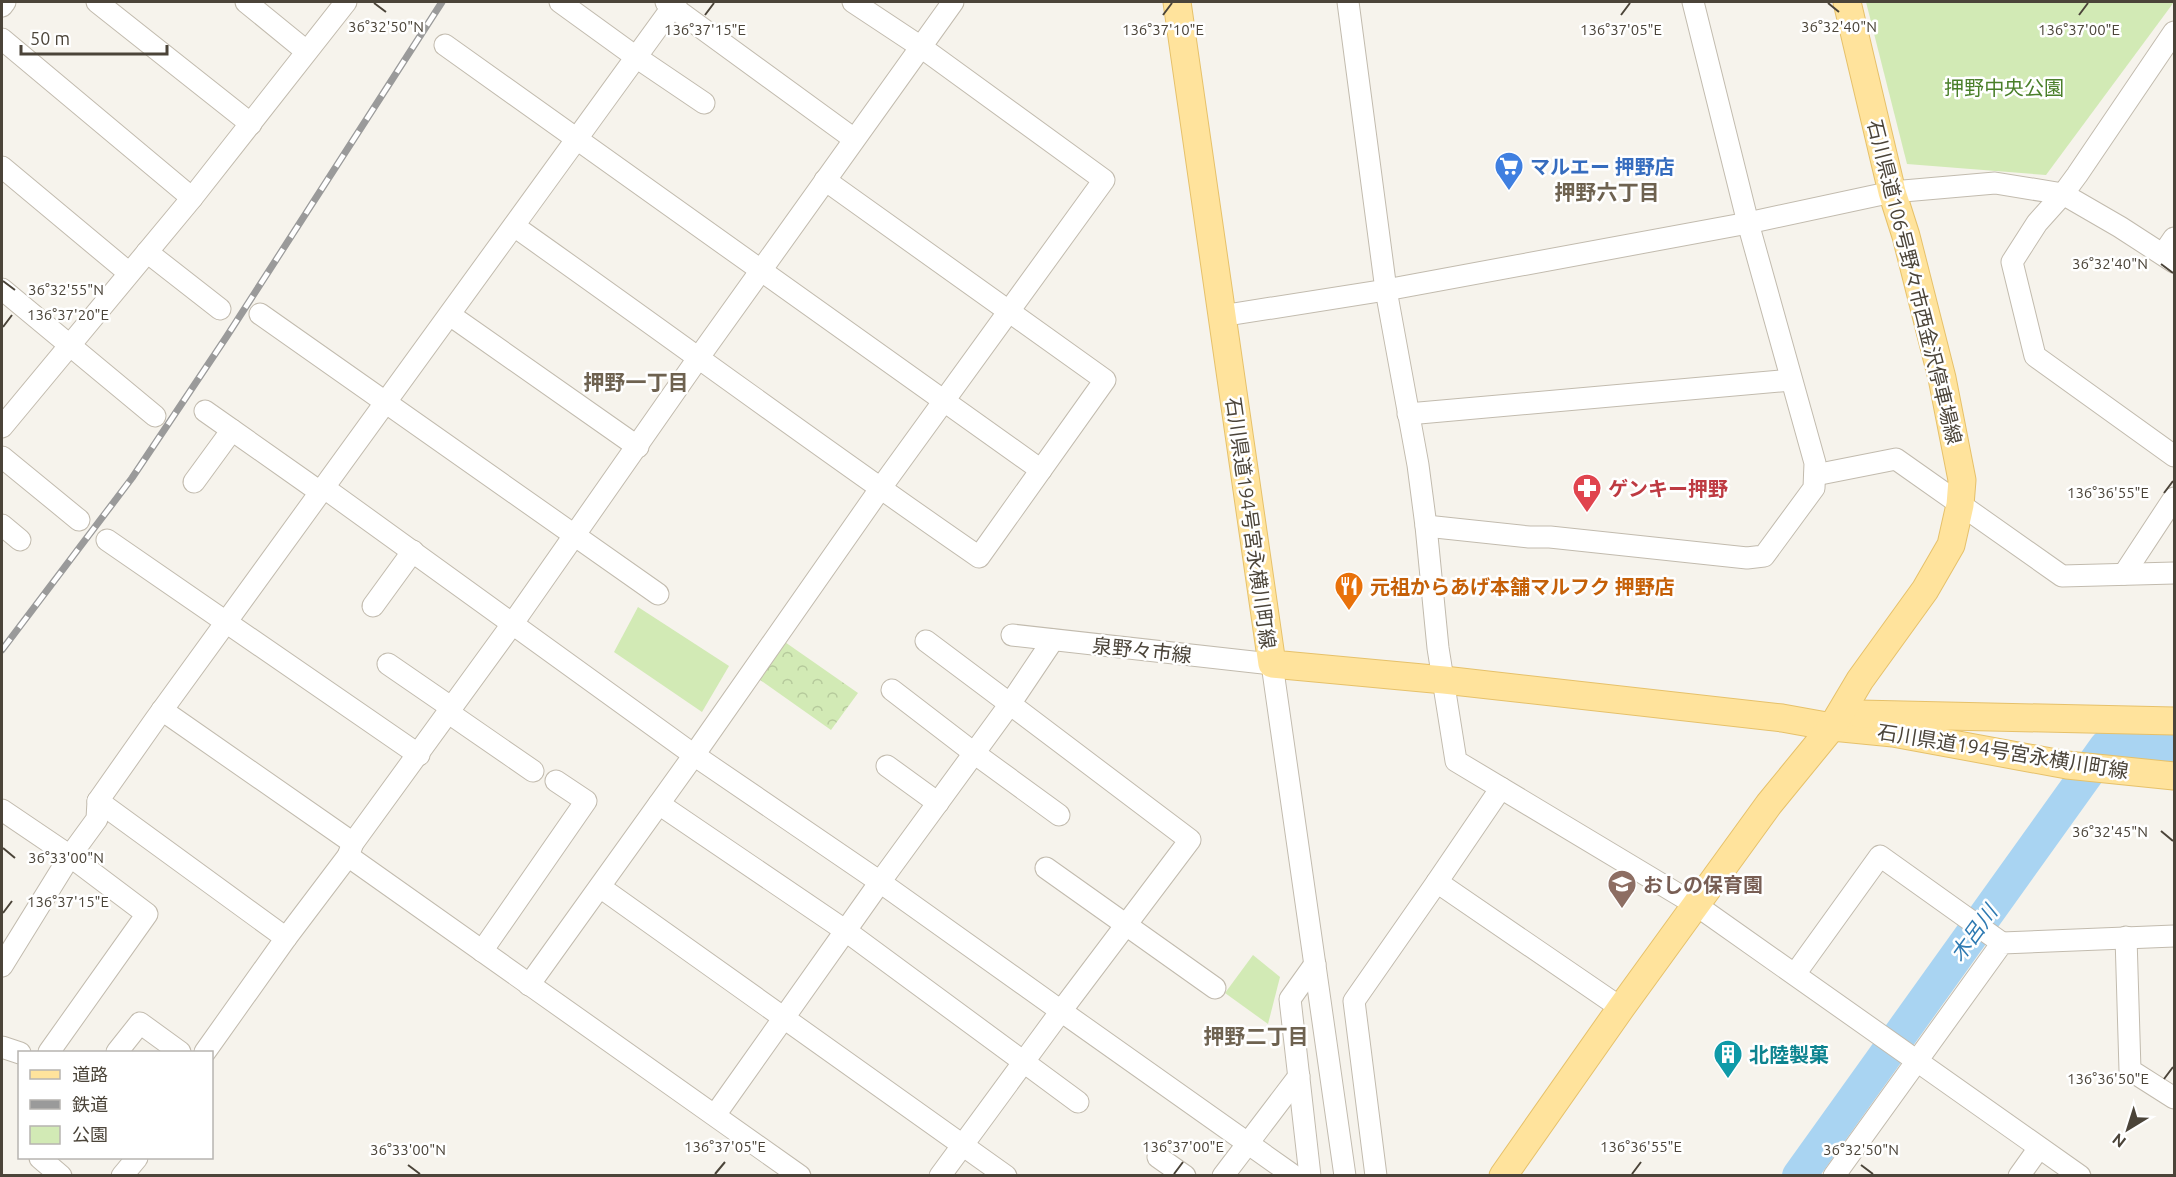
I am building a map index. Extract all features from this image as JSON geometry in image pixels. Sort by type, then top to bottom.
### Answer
[{"type":"main road","name":"石川県道194号宮永横川町線","points":[[1177,2],[1272,664],[1444,680],[1782,717],[1832,727],[1893,733],[2067,765],[2175,776]]},
{"type":"main road","name":"石川県道106号野々市西金沢停車場線","points":[[1503,1176],[1769,804],[1832,727],[1860,680],[1925,590],[1951,545],[1960,505],[1962,480],[1942,378],[1906,236],[1892,192],[1847,2]]},
{"type":"main road","name":"石川県道194号宮永横川町線","points":[[1832,727],[1861,714],[2175,721]]},
{"type":"street","points":[[2,6],[5,2]]},
{"type":"street","points":[[97,2],[251,124]]},
{"type":"street","points":[[246,2],[306,51]]},
{"type":"street","points":[[4,419],[192,198],[346,2]]},
{"type":"street","points":[[560,2],[704,103]]},
{"type":"street","points":[[529,985],[694,755],[880,489],[1104,180],[921,47],[853,2]]},
{"type":"street","points":[[206,1051],[953,2]]},
{"type":"street","points":[[1348,2],[1386,290],[1426,526],[1438,648],[1456,761],[1696,905],[2080,1176]]},
{"type":"street","points":[[1426,526],[1747,558],[1764,556],[1814,488],[1815,463],[1748,224],[1693,2]]},
{"type":"street","points":[[2,966],[7,944],[98,819],[98,801],[636,57],[671,3],[854,139]]},
{"type":"street","points":[[2175,32],[2063,194],[2037,223],[2012,262],[2035,356],[2175,456]]},
{"type":"street","points":[[2,39],[192,198]]},
{"type":"street","points":[[445,45],[1041,470]]},
{"type":"street","points":[[2,167],[129,273]]},
{"type":"street","points":[[514,226],[880,489],[979,557],[1105,380],[825,180]]},
{"type":"street","points":[[1221,316],[1386,290],[1748,224],[1892,192],[1995,183],[2063,194],[2171,252]]},
{"type":"street","points":[[147,252],[220,309]]},
{"type":"street","points":[[2,289],[155,416]]},
{"type":"street","points":[[260,314],[387,401],[658,594]]},
{"type":"street","points":[[450,315],[638,447]]},
{"type":"street","points":[[1408,414],[1791,380]]},
{"type":"street","points":[[205,411],[413,551],[694,755],[880,882],[1294,1176]]},
{"type":"street","points":[[194,482],[232,430]]},
{"type":"street","points":[[2,457],[79,520]]},
{"type":"street","points":[[1815,475],[1896,459],[2062,576],[2175,573]]},
{"type":"street","points":[[2124,574],[2175,498]]},
{"type":"street","points":[[2,525],[20,540]]},
{"type":"street","points":[[107,540],[419,755]]},
{"type":"street","points":[[374,606],[413,551]]},
{"type":"street","name":"泉野々市線","points":[[1012,635],[1272,664]]},
{"type":"street","points":[[715,1116],[880,882],[1010,704],[1053,640]]},
{"type":"street","points":[[926,641],[1190,840],[1060,1011],[940,1176]]},
{"type":"street","points":[[388,664],[533,771]]},
{"type":"street","points":[[1272,664],[1345,1176]]},
{"type":"street","points":[[892,690],[1059,815]]},
{"type":"street","points":[[162,710],[350,849],[482,951],[800,1176]]},
{"type":"street","points":[[887,766],[938,802]]},
{"type":"street","points":[[482,951],[586,801],[556,780]]},
{"type":"street","points":[[1376,1176],[1354,1001],[1501,788]]},
{"type":"street","points":[[98,801],[286,938]]},
{"type":"street","points":[[659,804],[846,931],[1078,1102]]},
{"type":"street","points":[[2,810],[70,856],[147,914],[50,1051]]},
{"type":"street","points":[[1795,974],[1880,856],[1999,941],[2175,936]]},
{"type":"street","points":[[1046,868],[1215,988]]},
{"type":"street","points":[[1437,882],[1621,1008]]},
{"type":"street","points":[[600,887],[1006,1176]]},
{"type":"street","points":[[2126,937],[2130,1070],[2175,1098]]},
{"type":"street","points":[[1834,1176],[1999,941]]},
{"type":"street","points":[[1310,1176],[1290,999],[1315,964]]},
{"type":"street","points":[[1319,998],[1354,1001]]},
{"type":"street","points":[[119,1051],[141,1023],[177,1051]]},
{"type":"street","points":[[2,1047],[18,1052]]},
{"type":"street","points":[[1223,1176],[1299,1076]]},
{"type":"street","points":[[2019,1176],[2039,1148]]},
{"type":"street","points":[[1158,1157],[1185,1176]]},
{"type":"street","points":[[41,1159],[61,1176]]},
{"type":"street","points":[[122,1176],[136,1159]]},
{"type":"green space","name":"押野中央公園","points":[[1866,2],[2174,2],[2046,175],[1907,164]]},
{"type":"green space","points":[[638,607],[729,666],[702,712],[614,652]]},
{"type":"green space","points":[[782,640],[858,693],[831,730],[756,677]]},
{"type":"green space","points":[[1253,955],[1280,977],[1268,1024],[1225,993]]},
{"type":"waterway","name":"木呂川","points":[[1799,1176],[2106,747],[2174,747]]},
{"type":"railway","points":[[2,650],[132,478],[227,336],[442,2]]},
{"type":"place","name":"マルエー 押野店","points":[[1509,192]]},
{"type":"place","name":"ゲンキー押野","points":[[1587,514]]},
{"type":"place","name":"元祖からあげ本舗マルフク 押野店","points":[[1349,612]]},
{"type":"place","name":"おしの保育園","points":[[1622,910]]},
{"type":"place","name":"北陸製菓","points":[[1728,1080]]},
{"type":"district","name":"押野六丁目","points":[[1607,192]]},
{"type":"district","name":"押野一丁目","points":[[636,382]]},
{"type":"district","name":"押野二丁目","points":[[1256,1036]]}]
